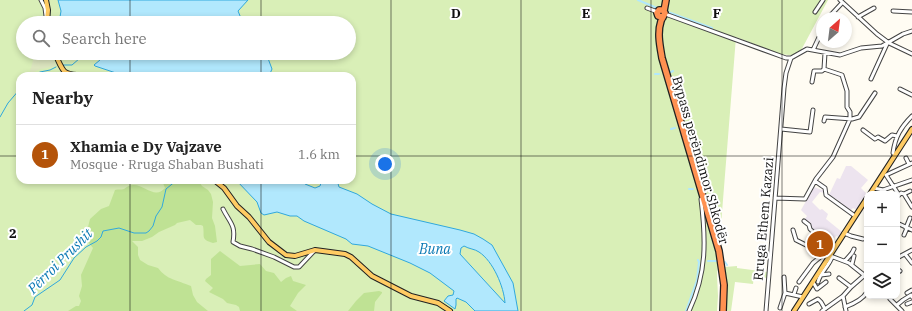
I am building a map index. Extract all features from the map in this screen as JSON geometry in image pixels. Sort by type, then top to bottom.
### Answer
[{"type":"highway","name":"Bypass perëndimor Shkodër","points":[[665,0],[656,41],[659,57],[718,259],[721,284],[721,311]]},
{"type":"highway","name":"Bypass perëndimor Shkodër","points":[[661,13],[659,36],[662,58],[719,251],[724,285],[721,311]]},
{"type":"main road","points":[[46,0],[48,7],[47,16]]},
{"type":"main road","points":[[58,60],[65,72]]},
{"type":"main road","points":[[872,191],[912,129]]},
{"type":"main road","points":[[219,184],[224,188],[237,206],[249,216],[269,242],[284,253],[293,256],[315,250],[347,254],[372,276],[411,296],[435,302],[450,311]]},
{"type":"main road","points":[[794,311],[813,282],[820,275],[844,233],[864,202]]},
{"type":"street","points":[[41,0],[45,8],[45,16]]},
{"type":"street","points":[[816,12],[823,0]]},
{"type":"street","points":[[833,12],[841,1],[888,43],[912,54]]},
{"type":"street","points":[[647,8],[783,58],[791,58],[805,49],[840,55],[861,48],[878,47],[912,31]]},
{"type":"street","points":[[858,17],[874,8]]},
{"type":"street","points":[[893,11],[912,12]]},
{"type":"street","points":[[871,79],[888,43]]},
{"type":"street","points":[[813,50],[816,44]]},
{"type":"street","points":[[824,69],[825,53]]},
{"type":"street","name":"Rruga Ethem Kazazi","points":[[766,311],[784,88],[786,73],[791,58]]},
{"type":"street","points":[[775,198],[804,200],[833,157],[850,119],[850,112],[847,107],[848,93],[842,75],[824,69],[814,71],[812,82]]},
{"type":"street","points":[[900,89],[912,95]]},
{"type":"street","points":[[824,121],[826,117],[850,119],[861,116],[875,93]]},
{"type":"street","points":[[781,129],[810,132],[813,110]]},
{"type":"street","points":[[895,155],[893,153],[897,136],[902,126],[912,116]]},
{"type":"street","points":[[863,130],[876,139],[878,137],[885,142],[892,135],[897,136]]},
{"type":"street","points":[[896,191],[884,174],[911,164],[906,158]]},
{"type":"street","points":[[874,188],[883,190],[912,180]]},
{"type":"street","points":[[816,181],[826,189],[826,195],[855,216]]},
{"type":"street","points":[[900,194],[910,191]]},
{"type":"street","points":[[904,194],[912,207]]},
{"type":"street","points":[[689,311],[699,287],[704,256],[705,234],[701,199]]},
{"type":"street","points":[[223,209],[234,230],[233,242],[238,246],[252,249],[274,257],[294,267],[298,266],[315,250]]},
{"type":"street","points":[[904,235],[910,218]]},
{"type":"street","points":[[799,282],[813,263],[825,253],[829,247],[804,221]]},
{"type":"street","points":[[900,225],[912,230]]},
{"type":"street","points":[[793,230],[796,240],[808,246],[818,237]]},
{"type":"street","points":[[844,233],[864,239]]},
{"type":"street","points":[[845,261],[854,249]]},
{"type":"street","points":[[900,256],[912,250]]},
{"type":"street","points":[[825,253],[830,257],[852,264],[864,273]]},
{"type":"street","points":[[905,254],[912,263]]},
{"type":"street","points":[[852,264],[854,256]]},
{"type":"street","points":[[818,282],[820,275],[829,274]]},
{"type":"street","points":[[809,304],[818,299],[822,302],[824,310],[843,296],[864,275]]},
{"type":"street","points":[[780,308],[785,293],[784,277]]},
{"type":"street","points":[[838,278],[851,287]]},
{"type":"street","points":[[813,282],[817,289],[826,282]]},
{"type":"street","points":[[794,294],[796,288]]},
{"type":"street","points":[[907,292],[912,290]]},
{"type":"street","points":[[785,293],[803,297]]},
{"type":"street","points":[[897,305],[902,299],[911,295],[912,297]]},
{"type":"street","points":[[843,296],[846,311]]},
{"type":"street","points":[[845,307],[864,297]]},
{"type":"street","points":[[890,299],[901,310],[896,311]]},
{"type":"street","points":[[907,304],[912,302]]},
{"type":"shaded area","points":[[846,166],[851,166],[868,180],[861,188],[864,191],[864,198],[860,201],[862,203],[857,210],[853,208],[850,211],[839,203],[838,200],[829,195],[837,178],[840,179]]},
{"type":"shaded area","points":[[814,187],[825,191],[825,193],[820,192],[812,202],[820,210],[822,209],[828,214],[826,219],[842,232],[839,237],[836,236],[829,245],[804,220],[807,216],[801,210]]},
{"type":"green space","points":[[0,0],[828,0],[822,12],[816,12],[816,22],[798,56],[780,54],[736,37],[717,275],[717,311],[0,311]]},
{"type":"green space","points":[[33,60],[54,60],[56,66],[34,72],[30,71]]},
{"type":"green space","points":[[163,184],[201,184],[208,190],[211,194],[213,202],[212,218],[215,226],[217,242],[213,243],[206,240],[204,237],[203,226],[196,225],[190,220],[177,223],[142,241],[132,241],[138,247],[138,255],[140,260],[148,265],[158,268],[165,275],[191,286],[193,295],[197,302],[208,311],[68,311],[76,306],[79,306],[81,301],[79,296],[82,286],[81,275],[93,248],[88,242],[90,235],[88,227],[90,219],[101,209],[109,206],[115,190],[124,189],[133,185],[137,185],[153,192],[161,191],[165,188]]},
{"type":"green space","points":[[220,251],[240,266],[260,264],[266,271],[274,273],[281,282],[291,276],[293,281],[306,285],[298,293],[290,306],[297,311],[240,311],[239,307],[236,305],[227,303],[223,299],[209,292],[213,288],[205,281],[211,275],[211,259]]},
{"type":"green space","points":[[737,266],[737,268],[768,272],[768,278],[754,277],[753,284],[735,282],[731,311],[727,311],[727,282],[725,267]]},
{"type":"green space","points":[[379,291],[382,293],[375,302],[374,311],[348,311],[364,293]]},
{"type":"water","points":[[58,0],[248,0],[238,11],[240,16],[60,16],[61,11]]},
{"type":"water","points":[[100,60],[269,60],[272,69],[271,72],[113,72],[94,65]]},
{"type":"water","name":"Buna","points":[[240,184],[305,184],[315,188],[320,186],[321,184],[338,184],[339,187],[357,194],[391,214],[474,234],[492,245],[513,283],[518,311],[475,311],[466,302],[457,298],[455,309],[444,301],[448,296],[453,295],[454,291],[430,273],[410,263],[368,246],[352,244],[346,239],[304,221],[297,216],[290,216],[277,212],[264,215],[261,213],[257,202]],"holes":[[[464,246],[476,250],[484,256],[497,275],[505,303],[460,254],[461,248]]]},
{"type":"waterway","points":[[638,0],[657,8]]},
{"type":"waterway","points":[[668,12],[712,28]]},
{"type":"waterway","points":[[63,65],[72,65],[78,60]]},
{"type":"waterway","points":[[40,72],[56,67]]},
{"type":"waterway","points":[[0,117],[8,103],[16,94]]},
{"type":"waterway","points":[[671,129],[675,128]]},
{"type":"waterway","name":"Përroi Prushit","points":[[24,311],[32,305],[35,297],[60,280],[74,258],[86,247],[97,241],[101,237],[103,231],[119,228],[134,233],[146,233],[149,231],[162,207],[166,189],[172,184]]},
{"type":"waterway","points":[[686,311],[697,280],[698,260]]},
{"type":"waterway","points":[[708,261],[716,261]]},
{"type":"place","name":"Xhamia e Dy Vajzave","points":[[820,244]]}]
